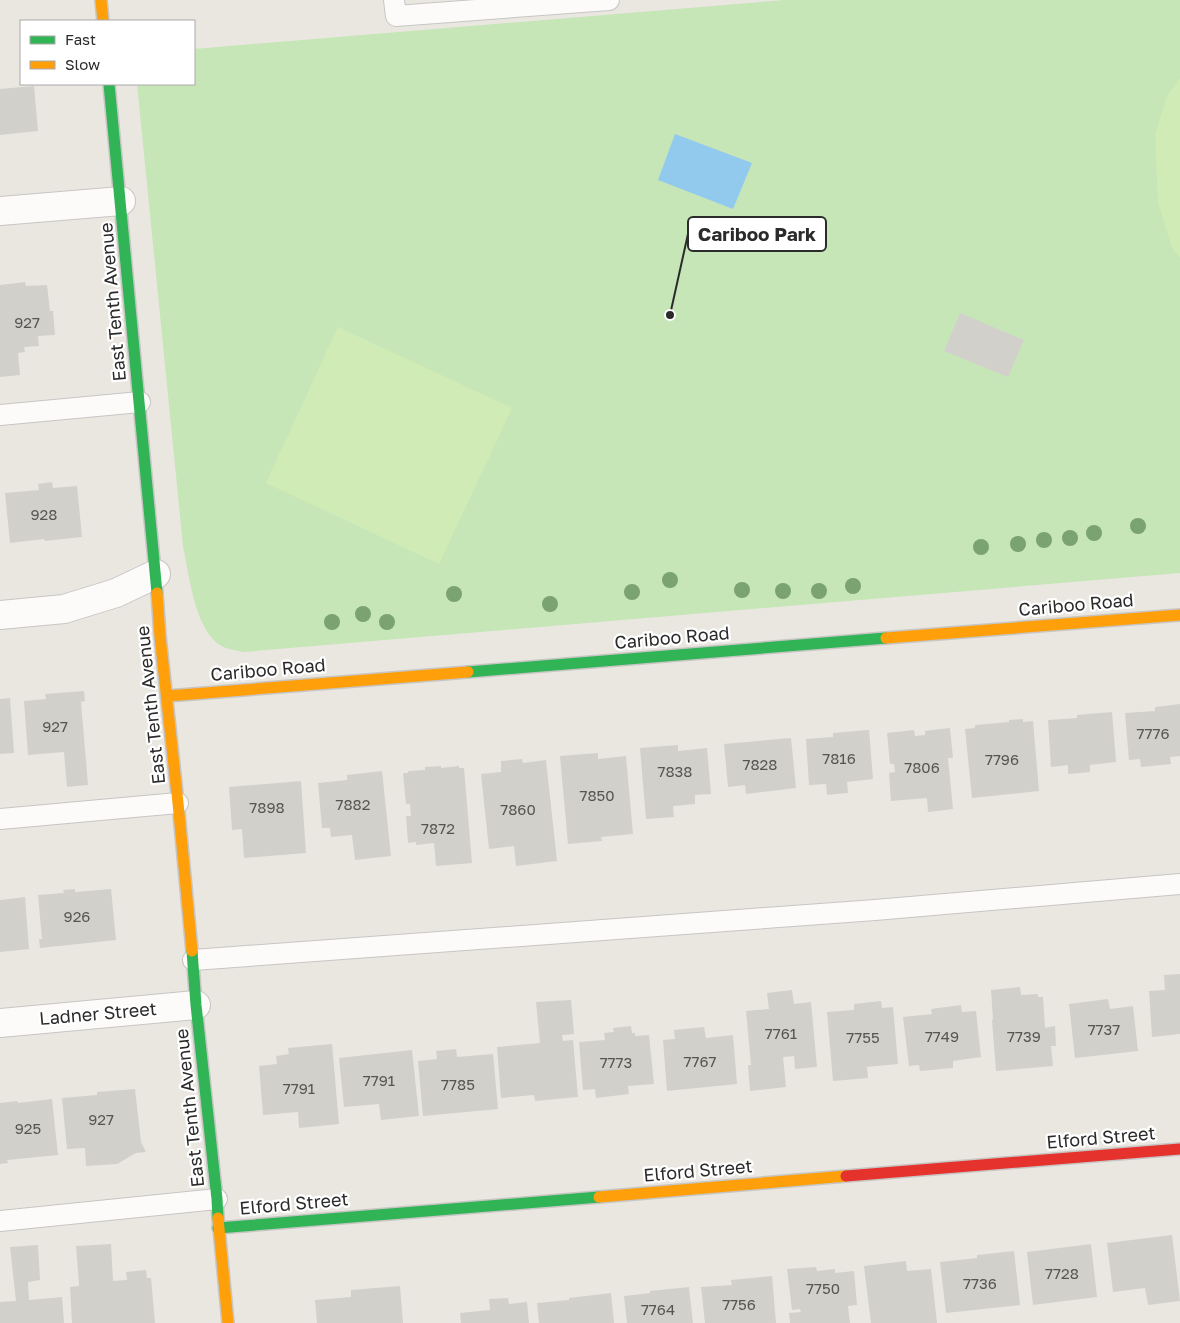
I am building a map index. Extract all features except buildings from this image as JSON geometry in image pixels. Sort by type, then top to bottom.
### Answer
[{"type":"street","points":[[101,0],[103,20]]},
{"type":"street","name":"East Tenth Avenue","points":[[109,85],[156,574],[160,636],[228,1323]]},
{"type":"street","points":[[0,211],[120,201]]},
{"type":"street","points":[[0,615],[64,609],[116,593],[156,574]]},
{"type":"street","name":"Cariboo Road","points":[[167,696],[1180,615]]},
{"type":"street","name":"Ladner Street","points":[[0,1023],[196,1005]]},
{"type":"street","name":"Elford Street","points":[[218,1228],[1180,1149]]},
{"type":"lane","points":[[394,0],[396,16],[609,0]]},
{"type":"lane","points":[[0,415],[140,402]]},
{"type":"lane","points":[[0,819],[178,803]]},
{"type":"lane","points":[[193,960],[875,910],[1180,884]]},
{"type":"lane","points":[[0,1221],[217,1199]]},
{"type":"green space","points":[[784,0],[1180,0],[1180,573],[243,652],[220,645],[209,635],[198,611],[190,584],[183,546],[137,85],[195,85],[195,49]]},
{"type":"green space","points":[[1180,78],[1180,258],[1172,248],[1158,203],[1155,135],[1167,96]]},
{"type":"green space","points":[[338,327],[512,408],[439,564],[266,483]]},
{"type":"water","points":[[675,134],[752,163],[733,209],[658,180]]},
{"type":"traffic: fast","points":[[109,85],[157,593]]},
{"type":"traffic: fast","points":[[468,672],[886,638]]},
{"type":"traffic: fast","points":[[192,951],[218,1218]]},
{"type":"traffic: fast","points":[[218,1228],[599,1197]]},
{"type":"traffic: slow","points":[[101,0],[103,20]]},
{"type":"traffic: slow","points":[[157,593],[192,951]]},
{"type":"traffic: slow","points":[[886,638],[1180,615]]},
{"type":"traffic: slow","points":[[167,696],[468,672]]},
{"type":"traffic: slow","points":[[599,1197],[846,1176]]},
{"type":"traffic: slow","points":[[218,1218],[228,1323]]},
{"type":"traffic: jam","points":[[846,1176],[1180,1149]]},
{"type":"place","name":"Cariboo Park","points":[[670,315]]}]
